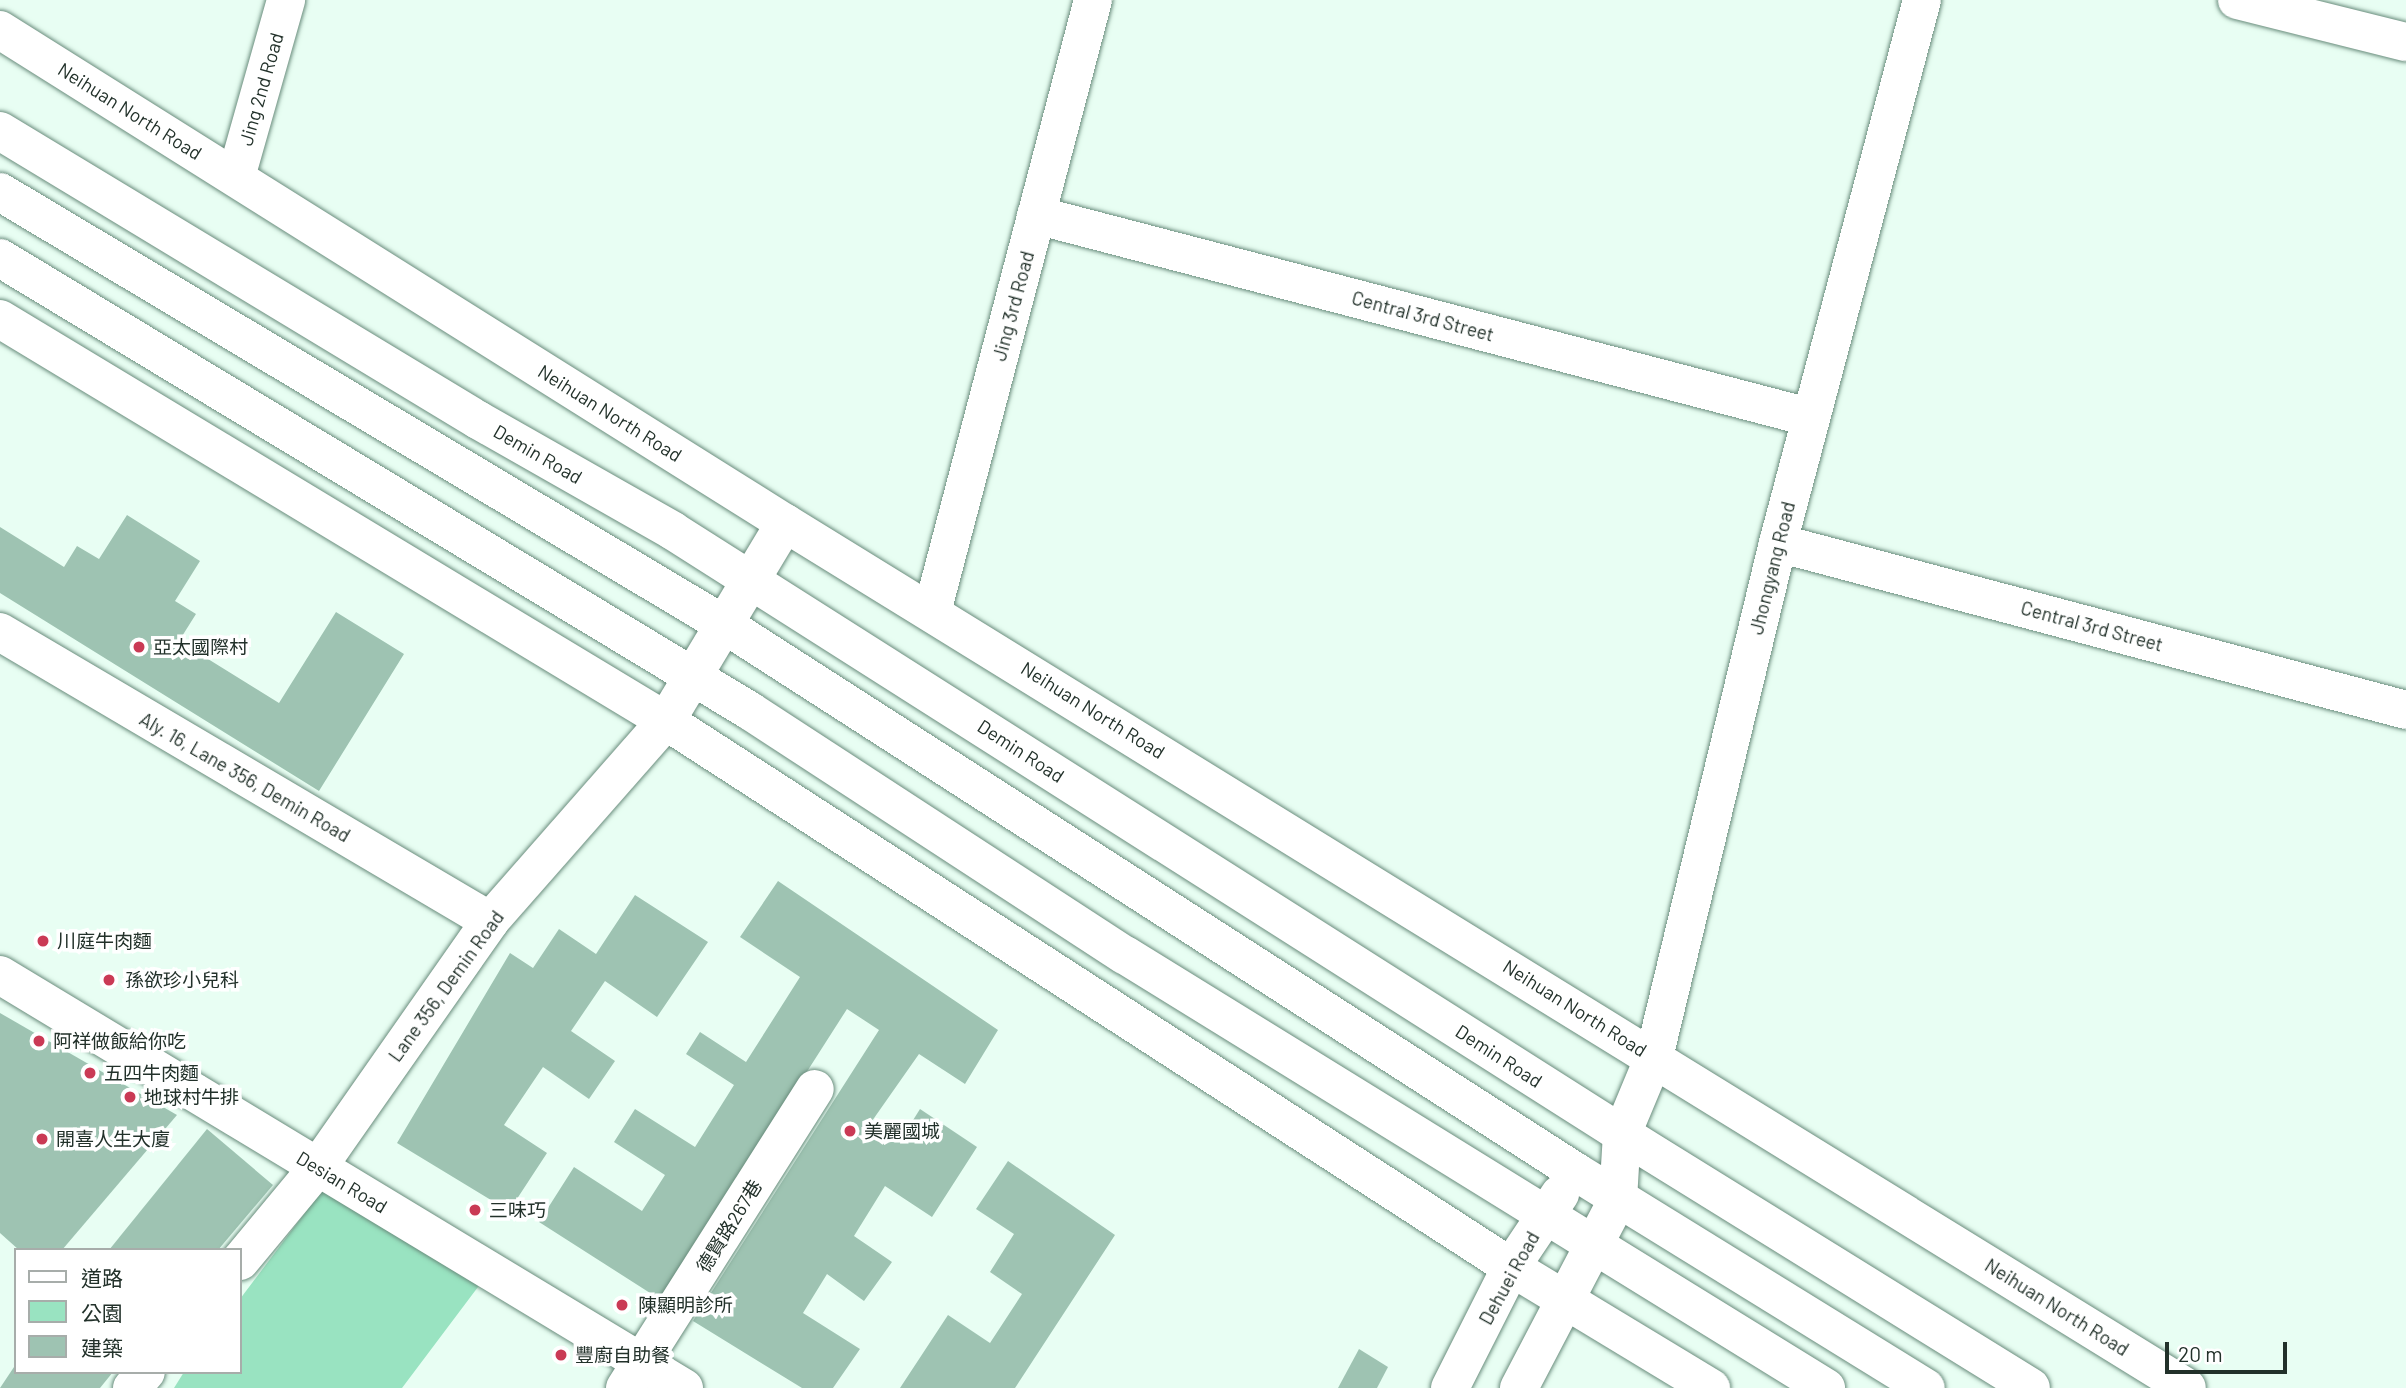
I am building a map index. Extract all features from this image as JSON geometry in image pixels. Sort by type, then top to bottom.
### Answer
[{"type":"street","name":"Jing 2nd Road","points":[[236,177],[286,0]]},
{"type":"street","name":"Jing 3rd Road","points":[[932,612],[1093,0]]},
{"type":"street","name":"Jhongyang Road","points":[[1622,1135],[1654,1057],[1778,543],[1922,0]]},
{"type":"street","points":[[2237,0],[2406,43]]},
{"type":"street","name":"Neihuan North Road","points":[[0,30],[785,523],[2187,1388]]},
{"type":"street","name":"Demin Road","points":[[0,131],[751,580],[1622,1135],[2031,1388]]},
{"type":"street","points":[[0,192],[725,625],[1618,1199],[1926,1388]]},
{"type":"street","name":"Central 3rd Street","points":[[1036,215],[1810,417]]},
{"type":"street","points":[[0,258],[694,676],[1125,955],[1594,1248],[1826,1388]]},
{"type":"street","points":[[0,319],[666,721],[1511,1267],[1711,1388]]},
{"type":"street","name":"Lane 356, Demin Road","points":[[242,1259],[318,1167],[490,921],[666,721],[785,523]]},
{"type":"street","name":"Central 3rd Street","points":[[1778,543],[2406,710]]},
{"type":"street","name":"Aly. 16, Lane 356, Demin Road","points":[[0,632],[490,921]]},
{"type":"street","name":"Desian Road","points":[[0,975],[318,1167],[634,1376],[684,1388]]},
{"type":"street","name":"德賢路267巷","points":[[634,1376],[815,1089]]},
{"type":"street","points":[[1519,1388],[1618,1199],[1622,1135]]},
{"type":"street","name":"Dehuei Road","points":[[1450,1388],[1511,1267],[1544,1215],[1576,1172],[1622,1135]]},
{"type":"street","points":[[132,1388],[144,1374]]},
{"type":"green space","points":[[329,1181],[484,1279],[402,1388],[174,1388],[183,1374],[242,1374],[242,1296]]},
{"type":"building","name":"亞太國際村","points":[[127,515],[200,561],[175,601],[196,614],[179,641],[279,703],[336,612],[404,654],[319,791],[0,593],[0,527],[64,567],[77,546],[99,559]]},
{"type":"building","name":"美麗國城","points":[[778,881],[998,1030],[965,1084],[919,1054],[872,1121],[900,1141],[920,1109],[977,1147],[932,1217],[885,1186],[854,1236],[892,1262],[864,1301],[827,1274],[803,1313],[860,1349],[833,1388],[802,1388],[693,1321],[879,1030],[847,1009],[661,1300],[539,1222],[574,1167],[642,1211],[665,1175],[614,1142],[635,1109],[695,1147],[734,1085],[686,1054],[700,1032],[746,1062],[800,977],[740,937]]},
{"type":"building","points":[[635,895],[708,942],[657,1017],[605,981],[571,1031],[615,1061],[589,1099],[543,1067],[504,1125],[547,1153],[509,1211],[397,1143],[510,953],[533,968],[559,929],[596,954]]},
{"type":"building","points":[[0,1013],[177,1115],[64,1248],[17,1248],[0,1233]]},
{"type":"building","name":"開喜人生大廈","points":[[207,1129],[273,1185],[220,1248],[111,1248]]},
{"type":"building","points":[[1008,1161],[1115,1235],[1015,1388],[900,1388],[948,1315],[990,1343],[1022,1294],[990,1272],[1014,1234],[976,1209]]},
{"type":"building","points":[[1359,1349],[1388,1367],[1377,1388],[1338,1388]]},
{"type":"building","points":[[14,1367],[14,1374],[111,1374],[100,1388],[0,1388]]},
{"type":"place","name":"亞太國際村","points":[[139,647]]},
{"type":"place","name":"川庭牛肉麵","points":[[43,941]]},
{"type":"place","name":"孫欲珍小兒科","points":[[109,980]]},
{"type":"place","name":"阿祥做飯給你吃","points":[[39,1041]]},
{"type":"place","name":"五四牛肉麵","points":[[90,1073]]},
{"type":"place","name":"地球村牛排","points":[[130,1097]]},
{"type":"place","name":"美麗國城","points":[[850,1131]]},
{"type":"place","name":"開喜人生大廈","points":[[42,1139]]},
{"type":"place","name":"三味巧","points":[[475,1210]]},
{"type":"place","name":"陳顯明診所","points":[[622,1305]]},
{"type":"place","name":"豐廚自助餐","points":[[561,1355]]}]
